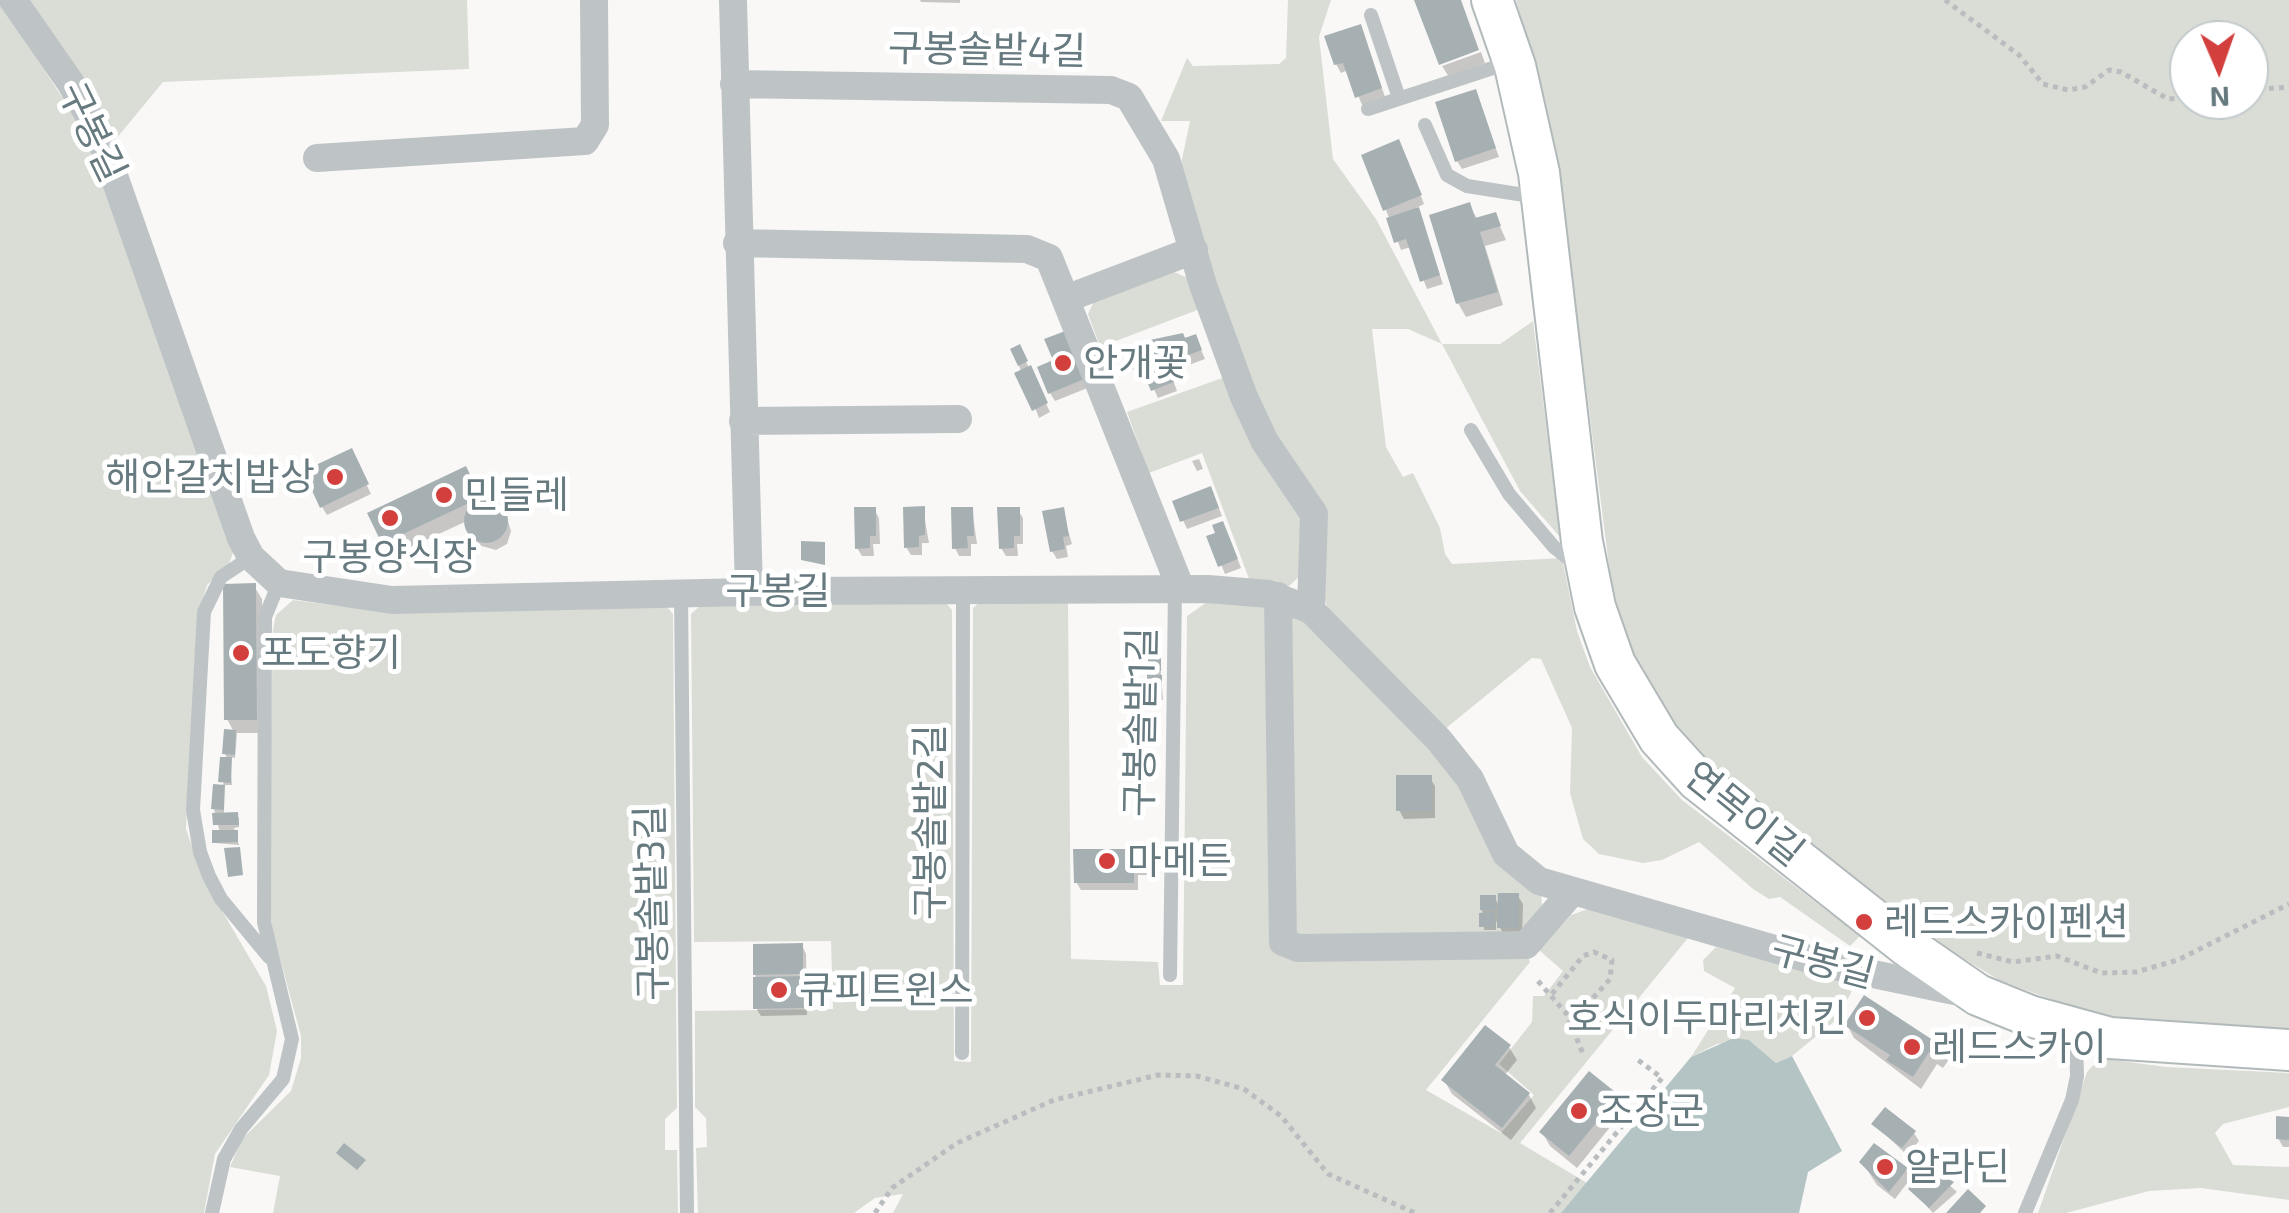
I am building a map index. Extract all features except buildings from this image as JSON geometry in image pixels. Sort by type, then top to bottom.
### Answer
[{"type":"street","name":"구봉길","points":[[13,0],[70,82],[100,136],[241,538],[252,557],[279,583],[392,600],[682,592],[1178,589],[1278,596],[1311,610],[1459,762],[1506,854],[1539,881],[1870,976],[1978,995],[2075,1030],[2140,1042],[2289,1050]]},
{"type":"street","points":[[317,158],[585,142],[595,125],[594,0]]},
{"type":"street","points":[[733,0],[748,592]]},
{"type":"street","name":"연목이길","points":[[1492,0],[1514,61],[1543,198],[1587,573],[1614,664],[1645,720],[1678,762],[1907,946],[1978,995]]},
{"type":"street","name":"구봉솔밭4길","points":[[734,84],[1122,93],[1136,105],[1166,158],[1250,410],[1265,442],[1314,514],[1311,610]]},
{"type":"street","points":[[737,244],[1040,252],[1057,271],[1178,589]]},
{"type":"street","points":[[1068,298],[1194,250]]},
{"type":"street","points":[[743,421],[958,419]]},
{"type":"street","points":[[1278,596],[1284,942],[1298,948],[1526,945],[1571,893]]},
{"type":"lane","points":[[1371,15],[1400,98]]},
{"type":"lane","points":[[1368,109],[1514,61]]},
{"type":"lane","points":[[1424,126],[1447,176],[1466,186],[1543,198]]},
{"type":"lane","points":[[1472,430],[1532,522],[1587,573]]},
{"type":"lane","points":[[252,557],[220,576],[204,612],[194,810],[200,852],[209,876],[221,899],[269,957]]},
{"type":"lane","points":[[212,1213],[218,1177],[232,1142],[270,1098],[289,1060],[289,1017],[269,957],[261,806],[265,616],[279,583]]},
{"type":"lane","name":"구봉솔밭1길","points":[[1170,975],[1178,589]]},
{"type":"lane","name":"구봉솔밭2길","points":[[962,1053],[963,590]]},
{"type":"lane","name":"구봉솔밭3길","points":[[682,592],[687,1213]]},
{"type":"lane","points":[[2025,1213],[2072,1100],[2079,1051],[2075,1030]]},
{"type":"path","points":[[1945,0],[2019,55],[2043,84],[2068,90],[2085,88],[2109,70],[2121,72],[2169,99]]},
{"type":"path","points":[[1971,952],[2013,962],[2056,956],[2101,973],[2136,972],[2193,954],[2289,904]]},
{"type":"path","points":[[1552,994],[1582,956],[1594,952],[1612,960],[1610,979],[1570,1024]]},
{"type":"path","points":[[1538,981],[1552,994],[1584,1056]]},
{"type":"path","points":[[1550,1213],[1662,1078],[1638,1060]]},
{"type":"path","points":[[875,1213],[892,1188],[957,1143],[1054,1100],[1158,1076],[1197,1076],[1244,1089],[1281,1116],[1328,1174],[1415,1213]]},
{"type":"shaded area","points":[[26,0],[467,0],[469,69],[163,82],[116,139]]},
{"type":"shaded area","points":[[1288,0],[1331,0],[1319,37],[1333,159],[1376,219],[1442,344],[1408,329],[1372,329],[1386,447],[1403,477],[1413,473],[1440,528],[1445,554],[1452,564],[1562,558],[1577,631],[1590,667],[1642,757],[1682,800],[1860,936],[1850,946],[1780,897],[1769,899],[1753,889],[1699,842],[1662,860],[1643,863],[1599,854],[1583,839],[1570,793],[1572,728],[1541,659],[1532,658],[1445,729],[1327,607],[1279,443],[1225,319],[1181,164],[1190,121],[1161,121],[1187,58],[1193,66],[1279,64],[1286,58]]},
{"type":"shaded area","points":[[1516,0],[2289,0],[2289,1031],[2130,1022],[2080,1010],[1999,980],[1936,942],[1708,765],[1655,703],[1640,675],[1614,604],[1555,146]]},
{"type":"shaded area","points":[[0,1],[96,150],[234,550],[229,564],[207,585],[199,614],[186,829],[204,880],[266,986],[277,1031],[269,1075],[215,1154],[204,1213],[0,1213]]},
{"type":"shaded area","points":[[1172,271],[1188,278],[1200,309],[1100,347],[1088,314],[1095,299]]},
{"type":"shaded area","points":[[1533,321],[1560,537],[1520,491],[1442,344],[1500,344]]},
{"type":"shaded area","points":[[1225,377],[1304,515],[1301,575],[1288,587],[1251,584],[1202,453],[1149,473],[1127,412]]},
{"type":"shaded area","points":[[293,600],[373,610],[664,603],[673,614],[677,1108],[665,1119],[665,1150],[677,1150],[678,1213],[273,1213],[280,1176],[230,1167],[242,1139],[291,1091],[301,1058],[301,1036],[272,929],[268,893],[273,629],[276,615]]},
{"type":"shaded area","points":[[1210,600],[1255,603],[1297,614],[1450,768],[1541,891],[1542,905],[1520,935],[1530,962],[1426,1090],[1501,1133],[1534,1095],[1499,1064],[1532,1022],[1533,996],[1544,996],[1563,971],[1539,950],[1571,915],[1588,909],[1688,938],[1520,1143],[1587,1183],[1561,1213],[893,1213],[903,1194],[875,1198],[854,1213],[698,1213],[696,1148],[707,1147],[706,1118],[695,1107],[695,1011],[833,1009],[831,941],[694,942],[691,614],[703,603],[945,602],[952,610],[954,1061],[971,1062],[973,608],[980,602],[1068,601],[1071,959],[1158,962],[1160,985],[1183,985],[1187,616]]},
{"type":"shaded area","points":[[1716,947],[1857,982],[1836,1020],[1792,1056],[1776,1063],[1749,1040],[1717,1044],[1691,1057],[1735,988],[1704,971],[1703,960]]},
{"type":"shaded area","points":[[1734,1038],[1749,1040],[1776,1063],[1792,1056],[1842,1151],[1808,1172],[1799,1213],[1561,1213],[1691,1057]]},
{"type":"shaded area","points":[[2100,1058],[2166,1067],[2289,1073],[2289,1107],[2223,1124],[2215,1133],[2233,1165],[2289,1167],[2289,1200],[2201,1188],[2149,1191],[2066,1213],[2038,1213],[2087,1072]]},
{"type":"place","name":"안개꽃","points":[[1063,363]]},
{"type":"place","name":"해안갈치밥상","points":[[335,477]]},
{"type":"place","name":"민들레","points":[[444,495]]},
{"type":"place","name":"구봉양식장","points":[[390,518]]},
{"type":"place","name":"포도향기","points":[[241,653]]},
{"type":"place","name":"마메든","points":[[1107,861]]},
{"type":"place","name":"레드스카이펜션","points":[[1864,922]]},
{"type":"place","name":"큐피트윈스","points":[[779,990]]},
{"type":"place","name":"호식이두마리치킨","points":[[1867,1018]]},
{"type":"place","name":"레드스카이","points":[[1912,1047]]},
{"type":"place","name":"조장군","points":[[1579,1111]]},
{"type":"place","name":"알라딘","points":[[1885,1167]]}]
